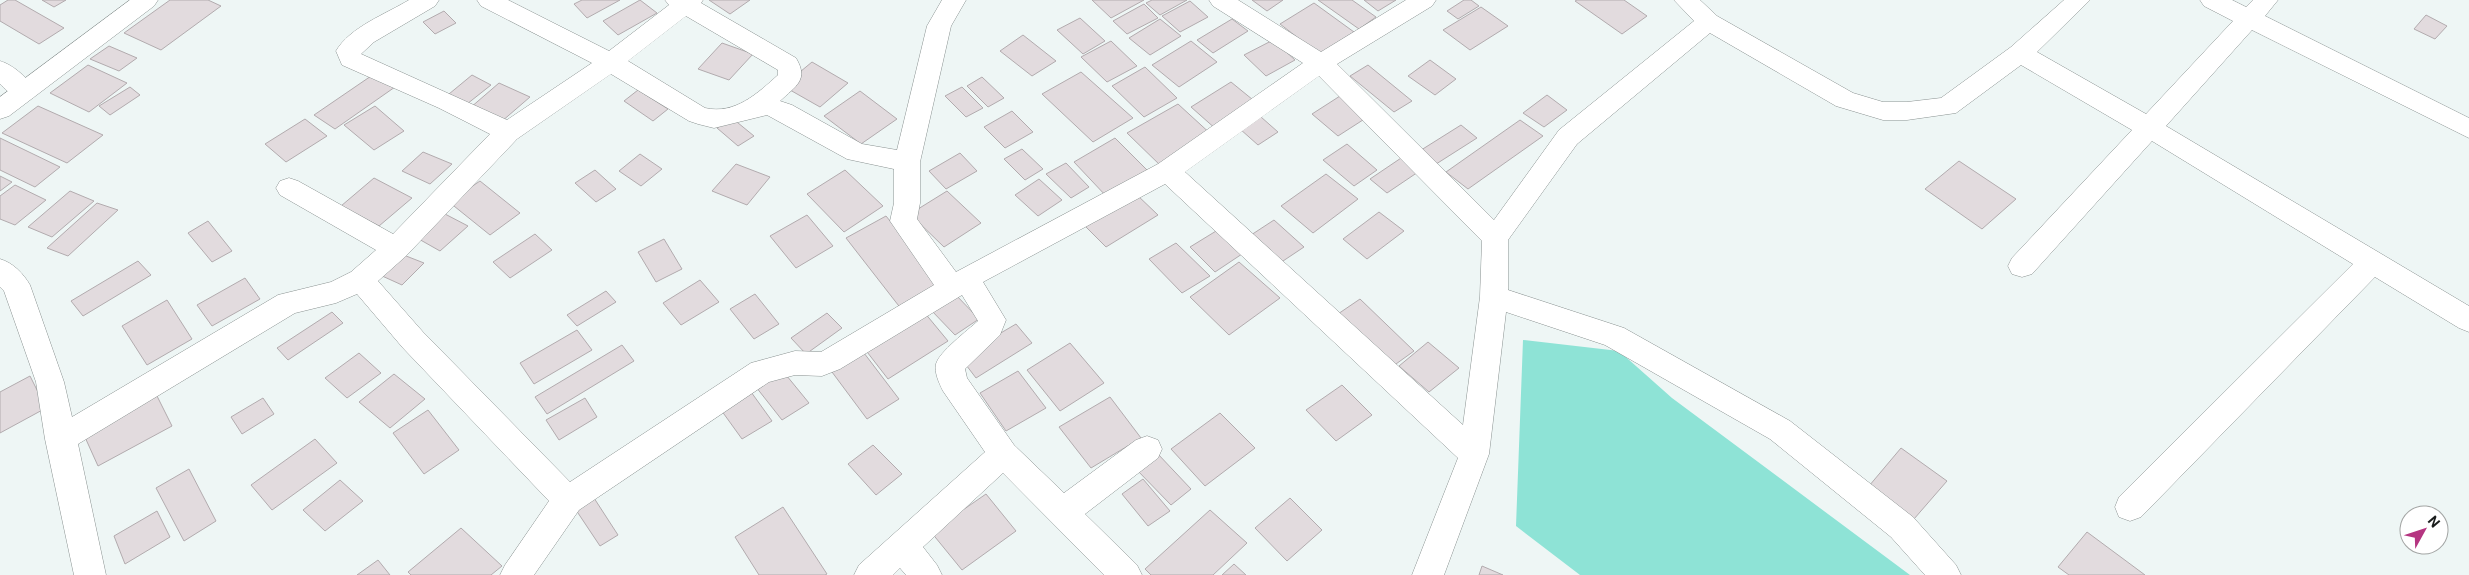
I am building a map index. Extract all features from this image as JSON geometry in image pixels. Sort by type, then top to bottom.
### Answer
[{"type":"street","points":[[0,110],[146,0]]},
{"type":"street","points":[[427,0],[366,36],[348,51],[350,59],[448,102],[508,132]]},
{"type":"street","points":[[489,0],[611,62],[698,115],[714,119],[767,106],[783,111],[856,152],[906,162]]},
{"type":"street","points":[[954,0],[940,26],[906,162],[907,203],[903,222],[992,320],[990,327],[950,365],[953,382],[1003,454],[1126,575]]},
{"type":"street","points":[[1221,0],[1321,63],[1495,238]]},
{"type":"street","points":[[516,575],[568,500],[761,372],[795,363],[822,364],[830,361],[959,283],[1168,171],[1321,63],[1424,0]]},
{"type":"street","points":[[1686,0],[1709,22],[1844,100],[1884,111],[1947,107],[2020,54],[2078,0]]},
{"type":"street","points":[[2212,0],[2469,129]]},
{"type":"street","points":[[2022,266],[2148,127],[2250,20],[2266,0]]},
{"type":"street","points":[[60,439],[288,304],[336,292],[361,280],[396,248],[508,132],[611,62],[684,1],[787,64],[791,70],[792,74],[788,80],[754,110]]},
{"type":"street","points":[[1428,575],[1474,454],[1494,297],[1495,238],[1568,137],[1709,22]]},
{"type":"street","points":[[2020,54],[2148,127],[2469,320]]},
{"type":"street","points":[[0,70],[24,92]]},
{"type":"street","points":[[1168,171],[1474,454]]},
{"type":"street","points":[[289,188],[396,248]]},
{"type":"street","points":[[2130,506],[2372,262]]},
{"type":"street","points":[[0,270],[16,284],[40,348],[50,382],[60,439],[90,575]]},
{"type":"street","points":[[361,280],[413,340],[568,500]]},
{"type":"street","points":[[1494,297],[1614,336],[1780,430],[1902,527],[1945,575]]},
{"type":"street","points":[[1063,512],[1147,448]]},
{"type":"street","points":[[870,575],[1003,454]]},
{"type":"street","points":[[902,546],[926,575]]},
{"type":"green space","points":[[1523,340],[1619,351],[1672,398],[1910,575],[1580,575],[1516,526]]},
{"type":"building","points":[[8,0],[15,0],[64,28],[39,44],[0,21],[0,5]]},
{"type":"building","points":[[42,0],[66,0],[54,7]]},
{"type":"building","points":[[170,0],[208,0],[221,6],[161,50],[124,33]]},
{"type":"building","points":[[582,0],[620,0],[587,18],[574,4]]},
{"type":"building","points":[[640,0],[657,13],[618,35],[603,21]]},
{"type":"building","points":[[709,0],[750,0],[730,14]]},
{"type":"building","points":[[1092,0],[1144,0],[1111,18]]},
{"type":"building","points":[[1152,0],[1187,0],[1160,15],[1146,3]]},
{"type":"building","points":[[1252,0],[1283,0],[1267,11]]},
{"type":"building","points":[[1318,0],[1352,0],[1376,17],[1359,29]]},
{"type":"building","points":[[1364,0],[1396,0],[1378,11]]},
{"type":"building","points":[[1464,0],[1471,0],[1479,6],[1458,19],[1447,11]]},
{"type":"building","points":[[1624,0],[1647,16],[1622,34],[1575,1]]},
{"type":"building","points":[[1190,1],[1208,17],[1180,32],[1162,16]]},
{"type":"building","points":[[1314,3],[1354,32],[1319,54],[1280,24]]},
{"type":"building","points":[[1144,4],[1158,18],[1127,34],[1113,21]]},
{"type":"building","points":[[1481,7],[1508,26],[1470,50],[1443,30]]},
{"type":"building","points":[[444,11],[456,23],[435,34],[423,22]]},
{"type":"building","points":[[2426,15],[2447,26],[2435,39],[2414,29]]},
{"type":"building","points":[[1080,18],[1105,41],[1083,54],[1057,30]]},
{"type":"building","points":[[1160,19],[1181,36],[1150,55],[1129,38]]},
{"type":"building","points":[[1232,19],[1248,31],[1213,53],[1197,40]]},
{"type":"building","points":[[1023,35],[1056,61],[1032,76],[1000,51]]},
{"type":"building","points":[[1273,40],[1295,60],[1266,76],[1244,55]]},
{"type":"building","points":[[1111,41],[1137,66],[1107,82],[1081,57]]},
{"type":"building","points":[[1191,41],[1217,62],[1179,87],[1152,65]]},
{"type":"building","points":[[722,43],[753,54],[729,80],[698,69]]},
{"type":"building","points":[[109,46],[137,58],[119,71],[90,59]]},
{"type":"building","points":[[1430,60],[1456,79],[1435,95],[1408,76]]},
{"type":"building","points":[[812,62],[848,83],[820,107],[783,86]]},
{"type":"building","points":[[88,65],[127,83],[89,112],[50,93]]},
{"type":"building","points":[[1368,65],[1412,101],[1394,112],[1350,76]]},
{"type":"building","points":[[1145,67],[1177,98],[1144,117],[1112,86]]},
{"type":"building","points":[[1081,72],[1133,118],[1093,142],[1042,94]]},
{"type":"building","points":[[374,74],[395,87],[335,129],[314,115]]},
{"type":"building","points":[[472,75],[491,85],[467,104],[449,94]]},
{"type":"building","points":[[982,77],[1004,98],[988,107],[967,86]]},
{"type":"building","points":[[1231,82],[1258,104],[1217,130],[1191,107]]},
{"type":"building","points":[[499,83],[530,97],[501,122],[470,108]]},
{"type":"building","points":[[130,87],[140,95],[110,115],[99,106]]},
{"type":"building","points":[[962,87],[983,108],[966,117],[945,96]]},
{"type":"building","points":[[638,90],[668,109],[653,121],[624,101]]},
{"type":"building","points":[[860,91],[897,119],[861,144],[824,116]]},
{"type":"building","points":[[1547,95],[1567,110],[1544,127],[1523,113]]},
{"type":"building","points":[[1340,96],[1366,118],[1338,136],[1312,114]]},
{"type":"building","points":[[1178,104],[1213,136],[1162,167],[1127,133]]},
{"type":"building","points":[[38,106],[103,135],[67,163],[2,133]]},
{"type":"building","points":[[375,106],[404,131],[374,150],[344,125]]},
{"type":"building","points":[[1012,111],[1033,132],[1005,148],[984,127]]},
{"type":"building","points":[[1261,117],[1278,132],[1258,145],[1240,129]]},
{"type":"building","points":[[732,118],[754,136],[738,146],[717,128]]},
{"type":"building","points":[[305,119],[327,136],[286,162],[265,144]]},
{"type":"building","points":[[1520,120],[1543,136],[1468,189],[1446,172]]},
{"type":"building","points":[[1461,125],[1477,138],[1433,166],[1418,152]]},
{"type":"building","points":[[0,138],[60,167],[35,187],[0,170]]},
{"type":"building","points":[[1115,138],[1149,172],[1107,197],[1074,162]]},
{"type":"building","points":[[1347,144],[1377,170],[1354,186],[1323,160]]},
{"type":"building","points":[[1022,149],[1043,169],[1025,180],[1004,159]]},
{"type":"building","points":[[423,152],[452,164],[430,184],[402,171]]},
{"type":"building","points":[[960,153],[977,171],[946,189],[929,171]]},
{"type":"building","points":[[640,154],[662,169],[641,186],[619,171]]},
{"type":"building","points":[[1407,154],[1424,168],[1387,193],[1370,179]]},
{"type":"building","points":[[1959,161],[2016,199],[1982,229],[1925,189]]},
{"type":"building","points":[[1066,163],[1089,187],[1071,198],[1046,174]]},
{"type":"building","points":[[736,164],[770,177],[747,205],[712,191]]},
{"type":"building","points":[[595,170],[616,189],[596,202],[575,183]]},
{"type":"building","points":[[845,170],[883,206],[844,232],[807,194]]},
{"type":"building","points":[[1326,174],[1358,199],[1313,233],[1281,206]]},
{"type":"building","points":[[0,176],[12,182],[0,191]]},
{"type":"building","points":[[374,178],[412,198],[379,226],[341,206]]},
{"type":"building","points":[[1039,179],[1062,200],[1038,216],[1015,195]]},
{"type":"building","points":[[480,181],[520,213],[490,235],[449,202]]},
{"type":"building","points":[[15,185],[46,200],[15,225],[0,219],[0,196]]},
{"type":"building","points":[[70,191],[94,201],[52,237],[28,227]]},
{"type":"building","points":[[947,191],[981,223],[944,247],[910,214]]},
{"type":"building","points":[[1136,194],[1158,215],[1106,247],[1085,226]]},
{"type":"building","points":[[97,203],[118,210],[68,256],[47,248]]},
{"type":"building","points":[[1379,212],[1404,231],[1367,259],[1343,239]]},
{"type":"building","points":[[445,214],[468,226],[440,251],[417,238]]},
{"type":"building","points":[[807,215],[833,246],[796,268],[770,236]]},
{"type":"building","points":[[886,216],[943,286],[902,310],[846,238]]},
{"type":"building","points":[[1274,220],[1304,247],[1277,265],[1248,237]]},
{"type":"building","points":[[208,221],[232,251],[212,262],[188,233]]},
{"type":"building","points":[[1221,228],[1245,252],[1215,272],[1190,247]]},
{"type":"building","points":[[535,234],[552,250],[510,278],[493,262]]},
{"type":"building","points":[[664,239],[682,269],[656,282],[638,252]]},
{"type":"building","points":[[1176,243],[1210,276],[1182,293],[1149,259]]},
{"type":"building","points":[[401,254],[424,263],[402,285],[380,275]]},
{"type":"building","points":[[138,261],[151,275],[83,316],[71,301]]},
{"type":"building","points":[[1239,262],[1280,298],[1229,335],[1190,297]]},
{"type":"building","points":[[245,278],[260,299],[212,326],[197,305]]},
{"type":"building","points":[[700,280],[719,302],[681,325],[663,303]]},
{"type":"building","points":[[606,291],[616,302],[577,326],[567,315]]},
{"type":"building","points":[[755,294],[779,324],[754,339],[730,309]]},
{"type":"building","points":[[955,294],[979,319],[955,335],[931,310]]},
{"type":"building","points":[[1360,299],[1414,351],[1389,369],[1335,316]]},
{"type":"building","points":[[167,300],[192,339],[147,365],[122,326]]},
{"type":"building","points":[[332,312],[343,323],[288,360],[277,348]]},
{"type":"building","points":[[924,312],[948,341],[888,379],[864,348]]},
{"type":"building","points":[[827,313],[842,328],[806,354],[791,338]]},
{"type":"building","points":[[1016,324],[1032,343],[976,378],[960,357]]},
{"type":"building","points":[[577,330],[592,350],[534,384],[520,363]]},
{"type":"building","points":[[1428,342],[1459,368],[1429,392],[1399,366]]},
{"type":"building","points":[[1070,343],[1104,383],[1060,411],[1027,370]]},
{"type":"building","points":[[622,345],[634,361],[547,414],[535,397]]},
{"type":"building","points":[[359,353],[381,373],[347,398],[325,378]]},
{"type":"building","points":[[864,353],[899,399],[867,419],[832,372]]},
{"type":"building","points":[[782,370],[809,403],[782,420],[756,387]]},
{"type":"building","points":[[1018,371],[1046,408],[1006,431],[980,393]]},
{"type":"building","points":[[394,374],[425,399],[390,428],[359,402]]},
{"type":"building","points":[[30,376],[46,408],[0,433],[0,392]]},
{"type":"building","points":[[746,385],[772,421],[742,439],[716,403]]},
{"type":"building","points":[[1342,385],[1372,415],[1336,441],[1306,410]]},
{"type":"building","points":[[157,396],[172,426],[98,466],[84,435]]},
{"type":"building","points":[[1110,397],[1141,438],[1091,468],[1059,427]]},
{"type":"building","points":[[263,398],[274,414],[242,434],[231,417]]},
{"type":"building","points":[[585,398],[597,417],[559,440],[546,420]]},
{"type":"building","points":[[428,410],[459,450],[424,474],[393,433]]},
{"type":"building","points":[[1220,413],[1255,448],[1205,486],[1171,449]]},
{"type":"building","points":[[315,439],[337,463],[272,510],[251,485]]},
{"type":"building","points":[[873,445],[902,474],[876,495],[848,464]]},
{"type":"building","points":[[1901,448],[1947,481],[1914,519],[1869,486]]},
{"type":"building","points":[[1157,453],[1191,489],[1171,505],[1136,469]]},
{"type":"building","points":[[189,469],[216,521],[184,541],[156,488]]},
{"type":"building","points":[[1143,479],[1170,511],[1148,526],[1122,494]]},
{"type":"building","points":[[340,480],[363,501],[325,531],[303,510]]},
{"type":"building","points":[[986,494],[1016,531],[962,570],[931,532]]},
{"type":"building","points":[[594,498],[618,535],[600,546],[576,510]]},
{"type":"building","points":[[1290,498],[1322,530],[1287,561],[1255,528]]},
{"type":"building","points":[[783,507],[827,574],[759,575],[735,537]]},
{"type":"building","points":[[1210,510],[1247,543],[1213,575],[1151,575],[1145,569]]},
{"type":"building","points":[[157,511],[170,537],[125,564],[114,536]]},
{"type":"building","points":[[461,528],[502,566],[491,575],[411,575],[408,572]]},
{"type":"building","points":[[2087,532],[2145,575],[2069,575],[2058,567]]},
{"type":"building","points":[[378,560],[390,575],[357,575]]},
{"type":"building","points":[[1234,564],[1246,575],[1222,575]]},
{"type":"building","points":[[1482,566],[1503,575],[1479,575]]}]
